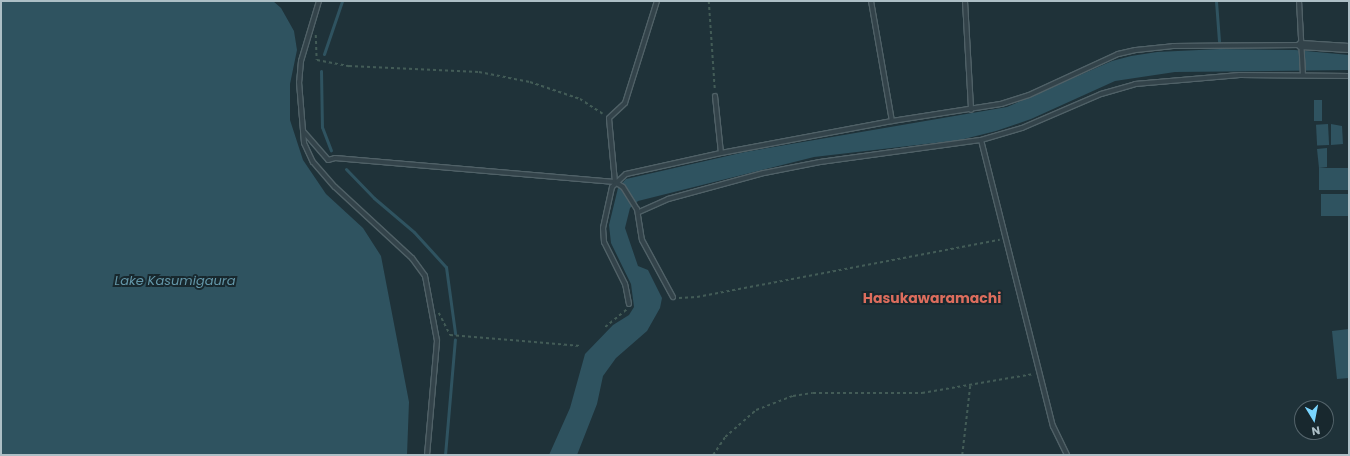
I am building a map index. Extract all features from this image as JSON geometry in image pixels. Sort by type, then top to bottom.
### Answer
[{"type":"street","points":[[1301,47],[1349,48]]},
{"type":"lane","points":[[319,1],[301,61],[299,82],[301,129],[308,152],[324,175],[412,258],[425,276],[437,341],[427,455]]},
{"type":"lane","points":[[629,304],[625,284],[604,242],[603,228],[607,206],[615,182],[609,118],[625,103],[657,1]]},
{"type":"lane","points":[[871,1],[892,121]]},
{"type":"lane","points":[[965,1],[971,110]]},
{"type":"lane","points":[[1299,1],[1303,73]]},
{"type":"lane","points":[[615,182],[626,174],[721,153],[892,121],[971,110],[1022,98],[1112,57],[1136,50],[1173,46],[1301,47]]},
{"type":"lane","points":[[638,212],[668,199],[764,174],[820,162],[981,140],[1022,128],[1101,94],[1135,84],[1194,77],[1303,73],[1349,76]]},
{"type":"lane","points":[[715,96],[721,153]]},
{"type":"lane","points":[[301,129],[328,160],[335,158],[615,182],[623,187],[634,204],[638,212],[642,240],[673,297]]},
{"type":"lane","points":[[981,140],[1053,426],[1067,455]]},
{"type":"path","points":[[709,1],[715,96]]},
{"type":"path","points":[[314,21],[317,60],[349,66],[479,72],[530,82],[580,99],[593,106],[609,118]]},
{"type":"path","points":[[673,297],[697,297],[1005,239]]},
{"type":"path","points":[[605,327],[625,312],[629,304]]},
{"type":"path","points":[[438,310],[450,335],[581,346]]},
{"type":"path","points":[[712,455],[725,437],[756,410],[793,396],[813,393],[907,394],[970,386],[1039,373]]},
{"type":"path","points":[[962,455],[970,386]]},
{"type":"water","name":"Lake Kasumigaura","points":[[1,1],[273,1],[281,8],[294,31],[297,50],[290,84],[290,120],[303,160],[326,194],[363,228],[381,256],[409,402],[407,455],[1,455]]},
{"type":"water","points":[[1220,49],[1295,50],[1349,55],[1349,70],[1175,72],[1115,81],[1031,119],[996,131],[960,140],[814,157],[638,201],[630,208],[625,228],[638,266],[648,270],[662,298],[660,308],[647,331],[616,358],[603,376],[597,404],[577,455],[549,455],[570,408],[585,354],[613,325],[629,315],[634,307],[631,284],[611,243],[609,225],[618,188],[626,179],[745,152],[1007,107],[1112,61],[1131,56],[1157,52]]},
{"type":"water","points":[[1314,100],[1322,100],[1322,121],[1314,121]]},
{"type":"water","points":[[1328,124],[1329,145],[1317,146],[1316,125]]},
{"type":"water","points":[[1331,124],[1342,126],[1343,144],[1331,145]]},
{"type":"water","points":[[1327,148],[1327,167],[1319,168],[1317,149]]},
{"type":"water","points":[[1319,168],[1349,168],[1349,190],[1319,190]]},
{"type":"water","points":[[1321,194],[1349,194],[1349,216],[1321,216]]},
{"type":"water","points":[[1349,329],[1349,378],[1337,379],[1332,331]]},
{"type":"waterway","points":[[324,54],[342,1]]},
{"type":"waterway","points":[[1216,1],[1219,41]]},
{"type":"waterway","points":[[321,71],[322,127],[331,150]]},
{"type":"waterway","points":[[346,169],[374,198],[414,232],[446,267],[455,333]]},
{"type":"waterway","points":[[445,455],[455,339]]},
{"type":"district","name":"Hasukawaramachi","points":[[932,298]]}]
